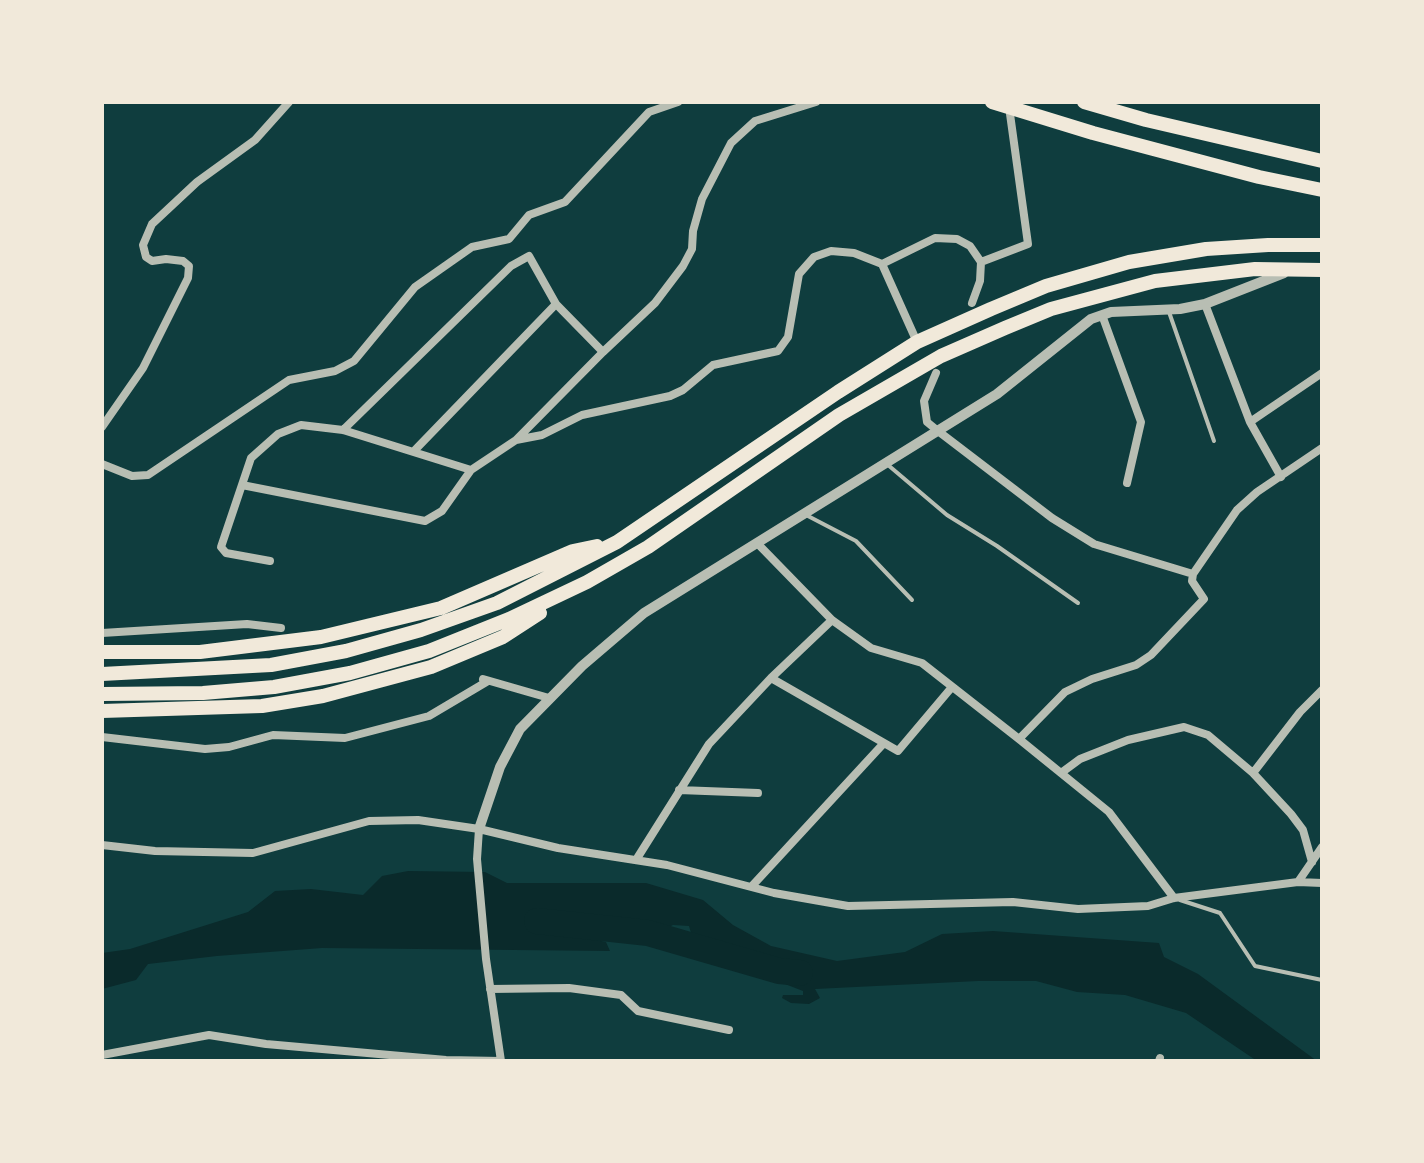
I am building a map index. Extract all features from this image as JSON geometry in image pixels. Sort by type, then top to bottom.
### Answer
[{"type":"highway","points":[[992,102],[1093,133],[1259,177],[1322,190]]},
{"type":"highway","points":[[1084,102],[1146,120],[1319,160]]},
{"type":"highway","points":[[102,674],[271,665],[346,651],[421,630],[497,603],[614,542],[917,342],[1046,286],[1129,262],[1206,249],[1322,245]]},
{"type":"highway","points":[[102,711],[262,706],[323,696],[431,667],[503,637],[587,582],[648,547],[839,415],[941,356],[1051,309],[1155,281],[1255,269],[1322,267]]},
{"type":"highway","points":[[102,652],[200,652],[321,637],[441,608],[573,551],[614,542]]},
{"type":"highway","points":[[102,694],[203,693],[274,687],[350,673],[429,651],[509,619],[587,582]]},
{"type":"street","points":[[102,427],[143,368],[188,278],[189,266],[183,261],[152,261],[146,257],[143,245],[152,224],[197,182],[255,140],[289,102]]},
{"type":"street","points":[[102,464],[132,476],[148,475],[289,380],[335,371],[354,361],[415,287],[472,247],[509,239],[529,215],[565,202],[649,112],[678,102]]},
{"type":"street","points":[[242,485],[425,521],[442,511],[471,470],[516,440],[655,303],[692,249],[693,231],[702,199],[731,143],[755,121],[816,102]]},
{"type":"street","points":[[981,262],[1028,244],[1010,114]]},
{"type":"street","points":[[882,264],[935,238],[957,239],[970,246],[981,262],[980,281],[972,303]]},
{"type":"street","points":[[516,440],[542,435],[582,415],[670,396],[683,390],[713,365],[778,351],[788,337],[799,274],[814,257],[831,251],[854,253],[882,264],[917,342]]},
{"type":"street","points":[[343,430],[511,266],[529,256],[556,304],[603,352]]},
{"type":"street","points":[[102,1055],[209,1035],[266,1044],[446,1061],[501,1061],[486,959],[477,859],[479,829],[500,767],[520,729],[549,698],[644,613],[997,394],[1091,319],[1133,310],[1168,310],[1205,304],[1274,275],[1322,267]]},
{"type":"street","points":[[414,451],[556,304]]},
{"type":"street","points":[[1205,304],[1250,422],[1281,477]]},
{"type":"street","points":[[1102,315],[1141,422],[1127,483]]},
{"type":"street","points":[[936,373],[924,401],[927,422],[938,431],[1052,518],[1094,544],[1193,574]]},
{"type":"street","points":[[1250,422],[1322,373]]},
{"type":"street","points":[[270,561],[226,553],[221,547],[251,458],[278,434],[301,425],[343,430],[471,470]]},
{"type":"street","points":[[1019,739],[1065,692],[1092,679],[1136,665],[1151,655],[1204,599],[1192,581],[1193,574],[1237,510],[1257,492],[1322,448]]},
{"type":"street","points":[[757,543],[832,620],[871,648],[922,663],[1109,812],[1174,898]]},
{"type":"street","points":[[636,860],[709,744],[771,678],[832,620]]},
{"type":"street","points":[[102,632],[247,624],[281,628]]},
{"type":"street","points":[[771,678],[898,751],[952,687]]},
{"type":"street","points":[[102,737],[205,749],[229,747],[273,735],[345,738],[429,716],[485,679],[549,698]]},
{"type":"street","points":[[1253,773],[1300,712],[1322,690]]},
{"type":"street","points":[[1061,773],[1080,759],[1128,740],[1184,727],[1208,735],[1253,773],[1303,830],[1312,862]]},
{"type":"street","points":[[752,886],[884,743]]},
{"type":"street","points":[[679,790],[758,793]]},
{"type":"street","points":[[102,845],[155,851],[253,853],[369,821],[418,820],[479,829],[558,848],[667,865],[848,906],[1013,902],[1078,909],[1148,906],[1174,898],[1298,882],[1322,883]]},
{"type":"street","points":[[1298,882],[1322,847]]},
{"type":"street","points":[[490,989],[569,988],[621,995],[638,1011],[729,1030]]},
{"type":"lane","points":[[1168,310],[1214,441]]},
{"type":"lane","points":[[886,463],[947,515],[1078,603]]},
{"type":"lane","points":[[804,514],[856,541],[912,600]]},
{"type":"lane","points":[[1174,898],[1220,913],[1255,966],[1322,980]]},
{"type":"water","points":[[408,871],[485,872],[507,883],[646,883],[703,900],[733,925],[771,946],[837,961],[905,952],[942,934],[993,931],[1159,943],[1164,957],[1198,974],[1317,1061],[1257,1061],[1186,1013],[1125,995],[1077,992],[1036,981],[815,989],[820,998],[809,1004],[791,1003],[782,998],[783,995],[803,995],[803,991],[785,984],[782,975],[741,953],[712,962],[695,947],[689,926],[673,925],[648,938],[636,928],[574,922],[566,933],[606,942],[610,951],[322,948],[217,956],[148,964],[136,980],[102,989],[102,953],[130,949],[248,912],[275,891],[311,889],[363,895],[382,876]]},
{"type":"waterway","points":[[537,921],[648,933],[779,971],[800,973]]}]
